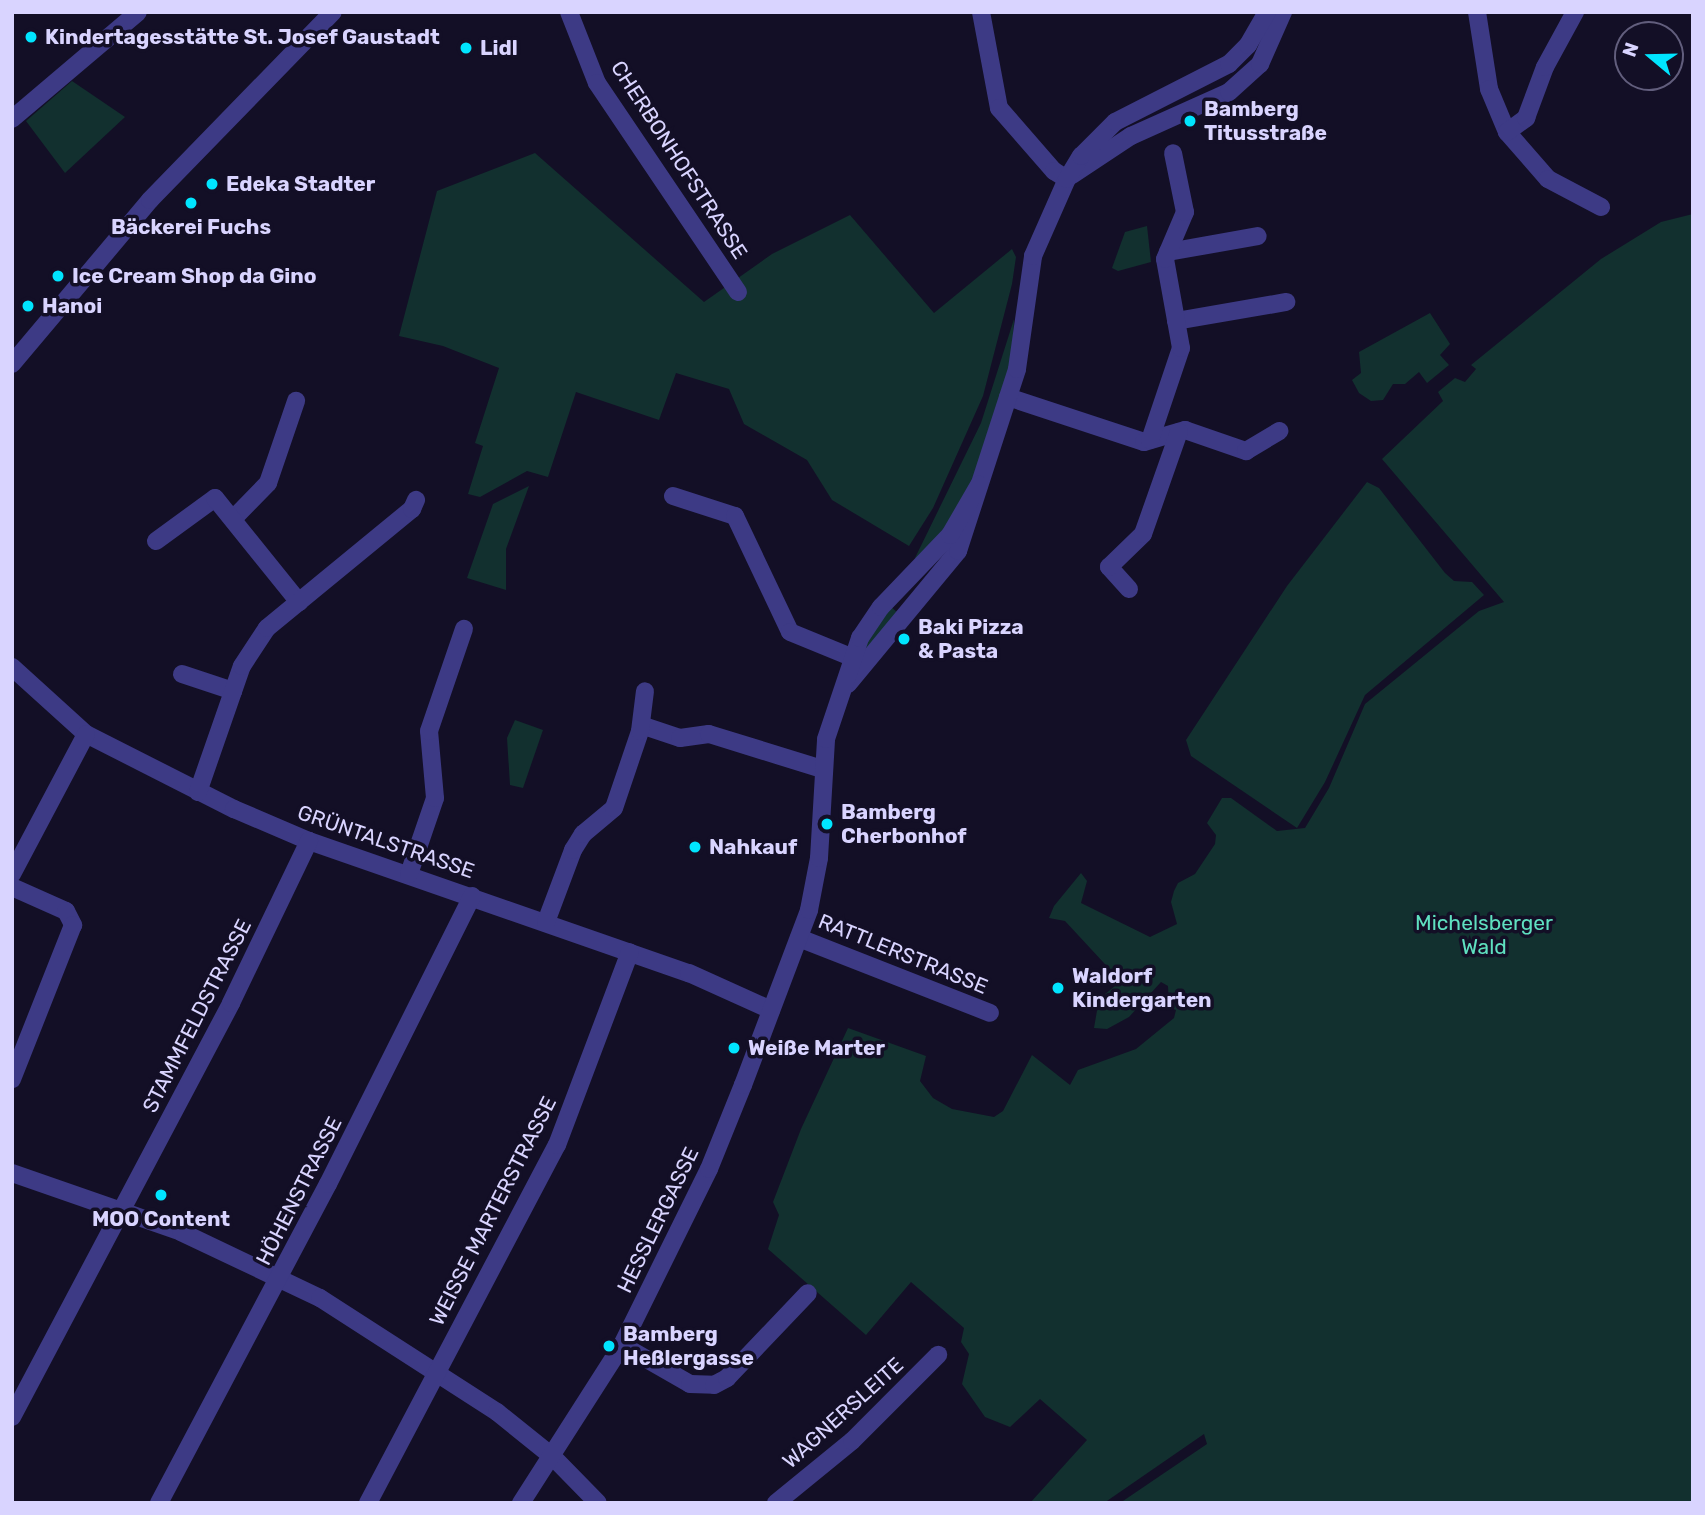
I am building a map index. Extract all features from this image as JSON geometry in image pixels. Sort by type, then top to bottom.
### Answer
[{"type":"street","points":[[12,119],[138,12]]},
{"type":"street","points":[[12,364],[150,200],[333,12]]},
{"type":"street","name":"CHERBONHOFSTRASSE","points":[[569,12],[597,83],[738,292]]},
{"type":"street","points":[[981,12],[999,108],[1054,171],[1066,178]]},
{"type":"street","points":[[838,698],[894,625],[948,566],[968,524],[1023,344],[1033,256],[1066,178],[1081,156],[1115,122],[1229,64],[1248,44],[1267,12]]},
{"type":"street","points":[[1066,178],[1132,136],[1229,92],[1261,64],[1283,12]]},
{"type":"street","points":[[1478,12],[1489,89],[1507,131],[1548,179],[1601,207]]},
{"type":"street","points":[[1507,131],[1526,118],[1545,67],[1575,12]]},
{"type":"street","points":[[1150,440],[1181,348],[1165,259],[1185,212],[1173,153]]},
{"type":"street","points":[[1168,252],[1258,236]]},
{"type":"street","points":[[1176,321],[1286,302]]},
{"type":"street","points":[[1008,397],[1150,440],[1180,432],[1246,451],[1279,431]]},
{"type":"street","points":[[234,518],[268,483],[296,401]]},
{"type":"street","points":[[1129,589],[1110,567],[1143,534],[1180,432]]},
{"type":"street","name":"HESSLERGASSE","points":[[521,1503],[553,1457],[622,1345],[709,1169],[799,938],[817,878],[822,769],[838,698],[851,657],[869,622],[950,535],[979,485]]},
{"type":"street","points":[[673,495],[735,516],[790,632],[851,657]]},
{"type":"street","points":[[156,541],[215,498],[234,518],[299,602]]},
{"type":"street","points":[[198,792],[246,659],[267,628],[412,509],[416,500]]},
{"type":"street","points":[[409,874],[435,798],[429,731],[464,629]]},
{"type":"street","name":"GRÜNTALSTRASSE","points":[[12,667],[86,734],[198,792],[309,841],[630,952],[771,1010]]},
{"type":"street","points":[[182,674],[233,691]]},
{"type":"street","points":[[546,922],[573,850],[583,834],[614,808],[641,725],[645,691]]},
{"type":"street","points":[[641,725],[680,738],[709,734],[822,769]]},
{"type":"street","points":[[12,874],[86,734]]},
{"type":"street","name":"STAMMFELDSTRASSE","points":[[12,1417],[231,1003],[309,841]]},
{"type":"street","points":[[12,887],[66,911],[73,925],[12,1079]]},
{"type":"street","name":"HÖHENSTRASSE","points":[[159,1503],[280,1277],[472,896]]},
{"type":"street","name":"RATTLERSTRASSE","points":[[799,938],[990,1013]]},
{"type":"street","name":"WEISSE MARTERSTRASSE","points":[[368,1503],[557,1145],[630,952]]},
{"type":"street","points":[[12,1173],[121,1209],[280,1277],[437,1370],[553,1457],[598,1503]]},
{"type":"street","points":[[622,1345],[691,1384],[714,1385],[727,1378],[808,1293]]},
{"type":"street","name":"WAGNERSLEITE","points":[[776,1503],[835,1457],[938,1355]]},
{"type":"green space","points":[[72,81],[125,117],[65,173],[26,121]]},
{"type":"green space","points":[[535,153],[704,302],[772,254],[850,215],[934,313],[1012,249],[1016,257],[1012,284],[983,396],[933,508],[909,546],[832,500],[807,460],[744,424],[729,389],[676,373],[659,420],[576,392],[548,477],[527,471],[480,497],[468,494],[483,446],[475,443],[499,368],[443,346],[399,336],[437,191]]},
{"type":"green space","name":"Michelsberger Wald","points":[[1693,214],[1693,1503],[1120,1503],[1207,1444],[1204,1434],[1104,1503],[1030,1503],[1087,1440],[1040,1399],[1010,1427],[985,1417],[962,1384],[969,1354],[961,1342],[964,1328],[911,1282],[866,1335],[768,1249],[779,1215],[773,1202],[801,1129],[848,1028],[926,1056],[920,1081],[933,1098],[952,1109],[994,1117],[1003,1111],[1032,1055],[1070,1085],[1078,1070],[1136,1049],[1174,1018],[1176,1010],[1169,1007],[1168,986],[1161,982],[1129,1017],[1107,1029],[1094,1028],[1099,999],[1115,986],[1116,976],[1065,921],[1049,918],[1054,906],[1081,873],[1087,881],[1081,903],[1150,937],[1177,924],[1171,902],[1174,891],[1178,883],[1195,874],[1215,844],[1216,835],[1207,823],[1222,798],[1231,798],[1277,831],[1305,828],[1329,788],[1365,704],[1479,611],[1504,602],[1382,459],[1443,401],[1438,392],[1455,378],[1465,382],[1476,369],[1471,365],[1601,259],[1661,222]]},
{"type":"green space","points":[[1147,226],[1151,262],[1118,271],[1112,268],[1125,232]]},
{"type":"green space","points":[[1430,313],[1450,344],[1440,355],[1449,365],[1427,383],[1419,372],[1405,384],[1393,384],[1383,400],[1371,401],[1359,393],[1352,380],[1361,373],[1359,352]]},
{"type":"green space","points":[[1014,319],[1013,348],[1004,388],[973,478],[959,510],[919,561],[915,558],[981,423]]},
{"type":"green space","points":[[1367,482],[1379,488],[1445,573],[1454,581],[1472,582],[1484,595],[1365,695],[1325,782],[1297,828],[1191,756],[1186,740],[1287,586]]},
{"type":"green space","points":[[529,486],[506,549],[506,590],[467,578],[493,504]]},
{"type":"green space","points":[[889,605],[899,614],[863,655],[859,648]]},
{"type":"green space","points":[[515,720],[543,730],[523,788],[510,785],[507,738]]},
{"type":"place","name":"Kindertagesstätte St. Josef Gaustadt","points":[[31,37]]},
{"type":"place","name":"Lidl","points":[[466,48]]},
{"type":"place","name":"Bamberg Titusstraße","points":[[1190,121]]},
{"type":"place","name":"Edeka Stadter","points":[[212,184]]},
{"type":"place","name":"Bäckerei Fuchs","points":[[191,203]]},
{"type":"place","name":"Ice Cream Shop da Gino","points":[[58,276]]},
{"type":"place","name":"Hanoi","points":[[28,306]]},
{"type":"place","name":"Baki Pizza & Pasta","points":[[904,639]]},
{"type":"place","name":"Bamberg Cherbonhof","points":[[827,824]]},
{"type":"place","name":"Nahkauf","points":[[695,847]]},
{"type":"place","name":"Waldorf Kindergarten","points":[[1058,988]]},
{"type":"place","name":"Weiße Marter","points":[[734,1048]]},
{"type":"place","name":"MOO Content","points":[[161,1195]]},
{"type":"place","name":"Bamberg Heßlergasse","points":[[609,1346]]}]
